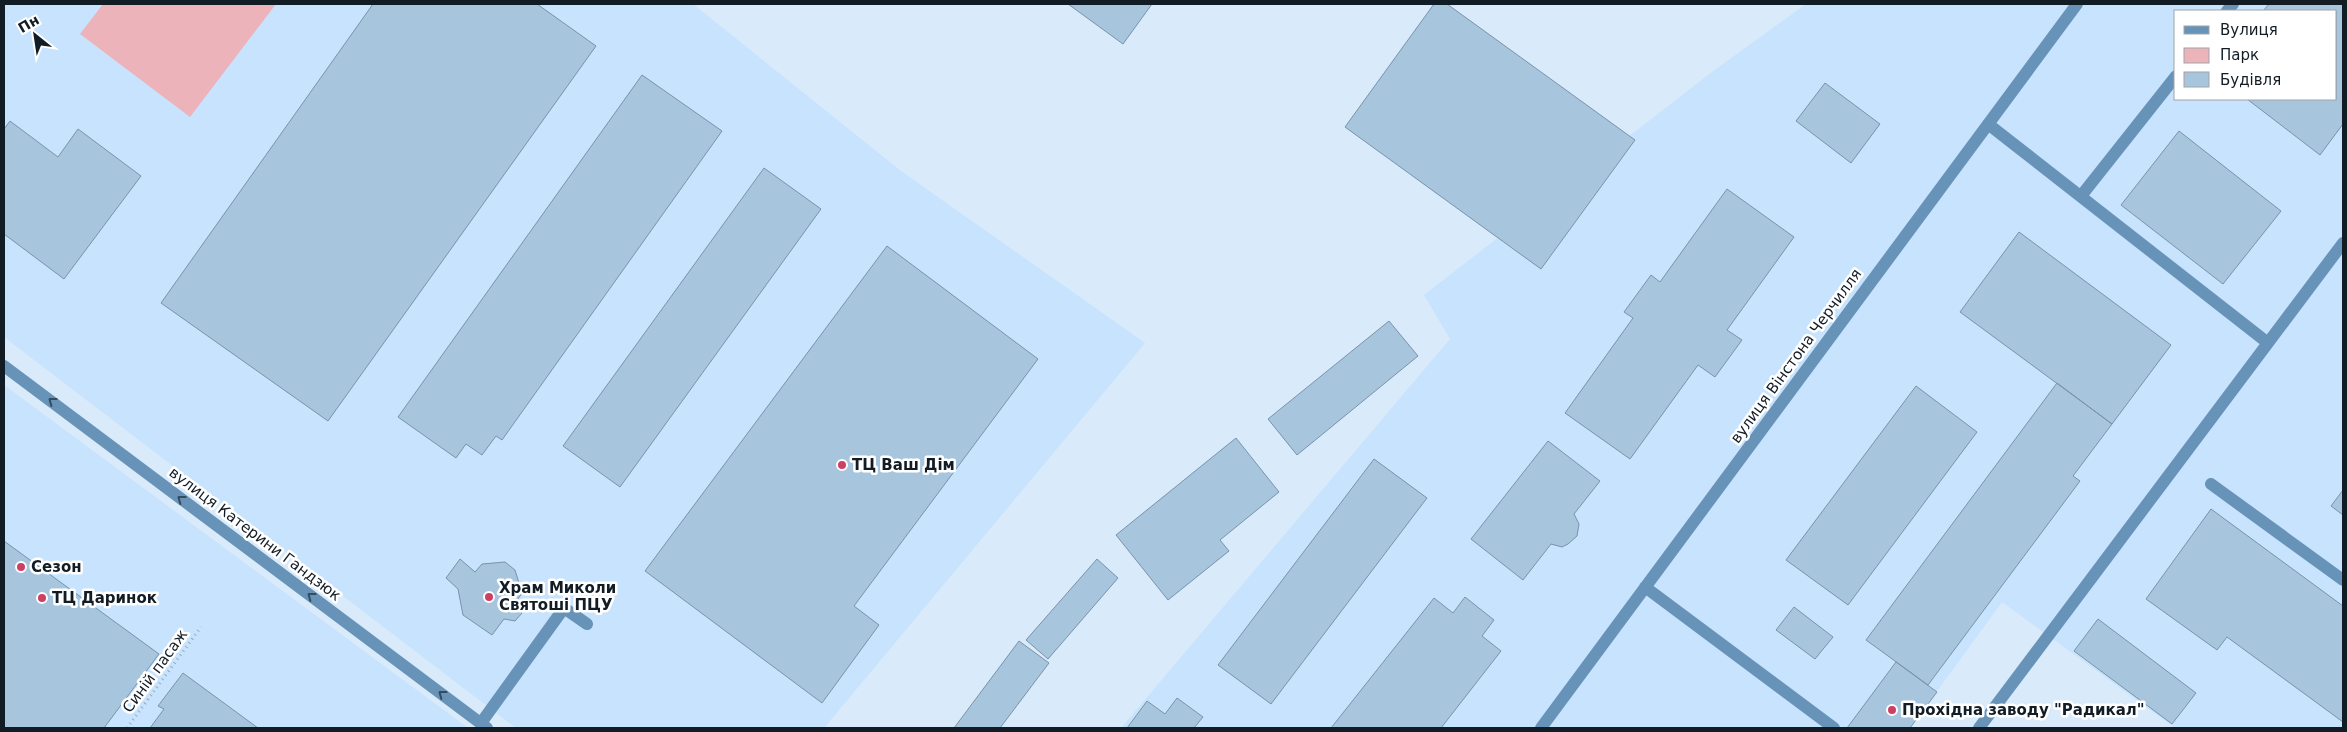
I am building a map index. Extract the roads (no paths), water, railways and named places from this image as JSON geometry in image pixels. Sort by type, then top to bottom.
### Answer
[{"type":"street","name":"вулиця Вінстона Черчилля","points":[[1542,728],[2077,4]]},
{"type":"street","points":[[2081,196],[2174,79]]},
{"type":"street","points":[[1988,124],[2268,343]]},
{"type":"street","points":[[1978,728],[2343,243]]},
{"type":"street","name":"вулиця Катерини Гандзюк","points":[[4,366],[484,726]]},
{"type":"street","points":[[2211,484],[2343,580]]},
{"type":"street","points":[[1646,587],[1834,728]]},
{"type":"street","points":[[484,726],[564,608],[587,624]]},
{"type":"place","name":"ТЦ Ваш Дім","points":[[842,465]]},
{"type":"place","name":"Сезон","points":[[21,567]]},
{"type":"place","name":"Храм Миколи Святоші ПЦУ","points":[[489,597]]},
{"type":"place","name":"ТЦ Даринок","points":[[42,598]]},
{"type":"place","name":"Прохідна заводу \"Радикал\"","points":[[1892,710]]}]
